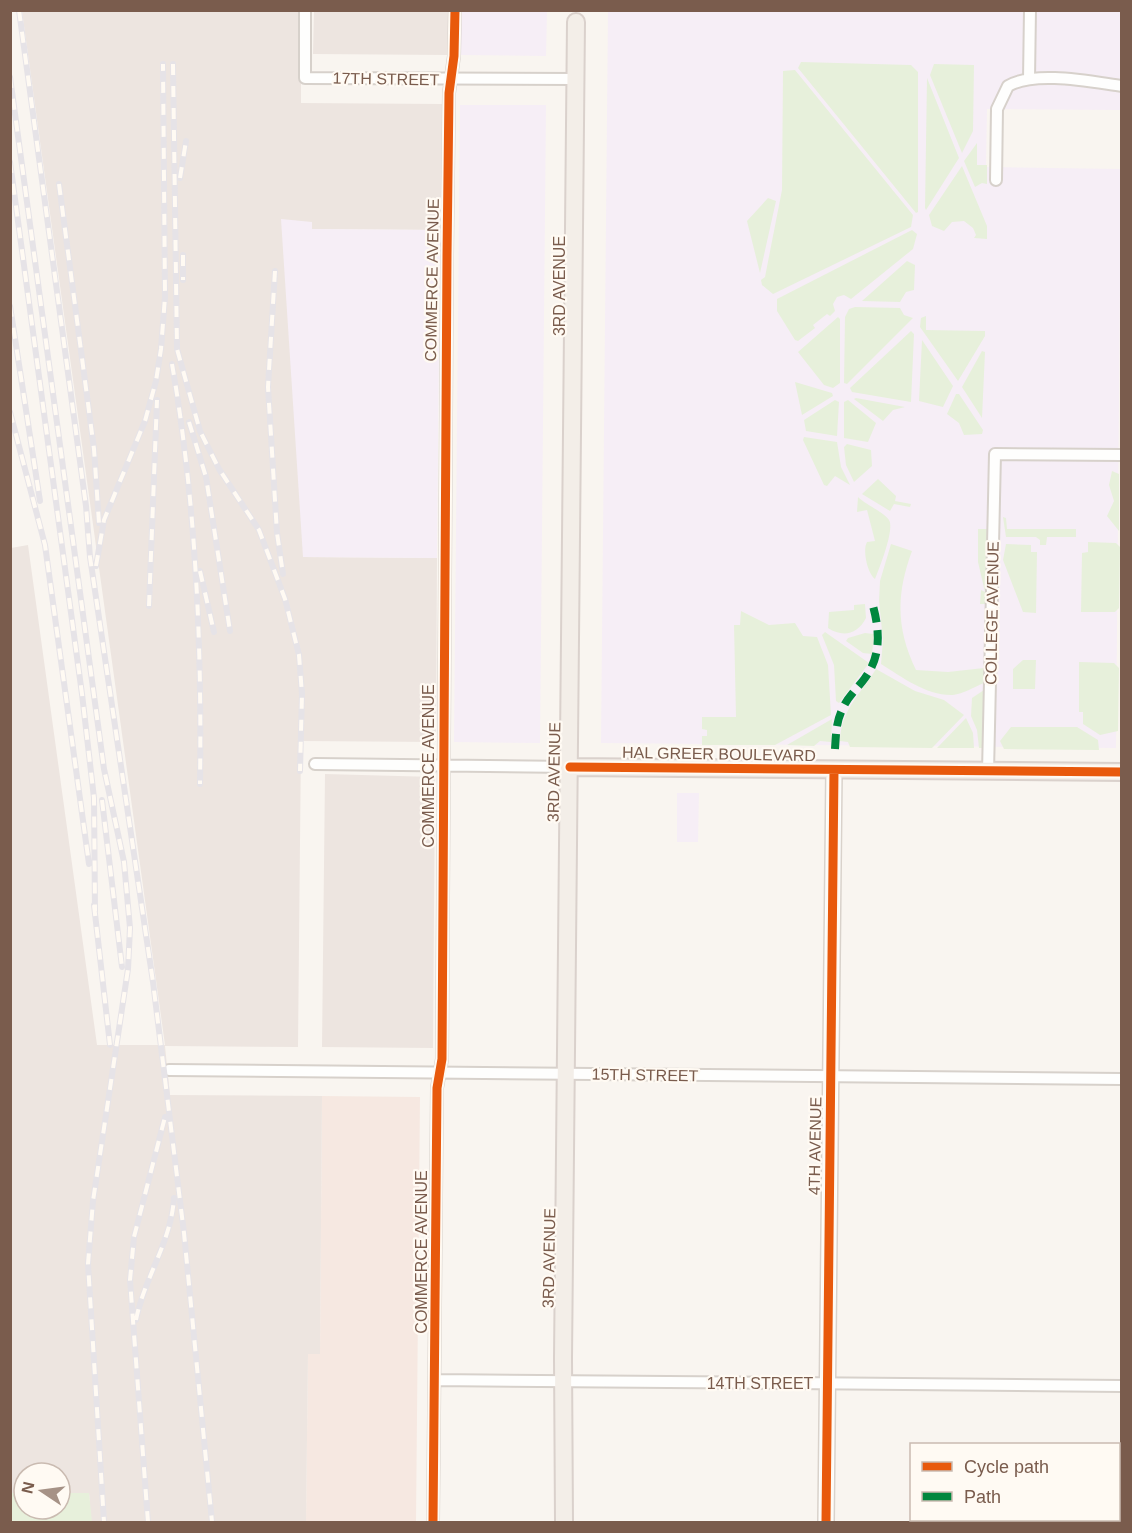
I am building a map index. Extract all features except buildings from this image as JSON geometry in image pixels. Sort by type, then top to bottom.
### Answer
[{"type":"main road","name":"3RD AVENUE","points":[[564,1522],[576,22]]},
{"type":"main road","name":"HAL GREER BOULEVARD","points":[[570,767],[1122,772]]},
{"type":"street","name":"17TH STREET","points":[[305,10],[305,78],[576,79]]},
{"type":"street","name":"COMMERCE AVENUE","points":[[433,1522],[444,767],[447,255],[455,10]]},
{"type":"street","points":[[1029,79],[1030,10]]},
{"type":"street","points":[[996,180],[996,119],[999,100],[1008,86],[1029,79],[1104,82],[1122,86]]},
{"type":"street","name":"COLLEGE AVENUE","points":[[988,772],[995,454],[1122,455]]},
{"type":"street","name":"HAL GREER BOULEVARD","points":[[315,764],[570,767]]},
{"type":"street","name":"4TH AVENUE","points":[[826,1522],[834,770]]},
{"type":"street","name":"15TH STREET","points":[[169,1070],[1122,1079]]},
{"type":"street","name":"14TH STREET","points":[[435,1380],[1122,1386]]},
{"type":"shaded area","points":[[22,11],[301,11],[301,103],[442,104],[440,230],[312,229],[312,223],[300,223],[304,557],[437,558],[436,742],[301,741],[298,1047],[165,1046],[170,1095],[322,1096],[320,1354],[308,1354],[306,1522],[91,1522],[89,1493],[72,1493],[72,1461],[12,1461],[11,1493],[11,548],[28,545],[97,1045],[165,1045]]},
{"type":"shaded area","points":[[314,11],[449,11],[448,55],[313,54]]},
{"type":"shaded area","points":[[461,11],[547,11],[546,56],[460,55]]},
{"type":"shaded area","points":[[608,11],[1121,11],[1121,110],[987,109],[986,167],[1121,169],[1116,748],[601,743]]},
{"type":"shaded area","points":[[460,105],[546,105],[540,743],[454,742]]},
{"type":"shaded area","points":[[281,219],[312,222],[312,229],[440,230],[437,558],[303,557]]},
{"type":"shaded area","points":[[325,774],[435,777],[433,1048],[322,1047]]},
{"type":"shaded area","points":[[677,793],[699,793],[698,842],[677,842]]},
{"type":"shaded area","points":[[322,1096],[420,1097],[416,1522],[306,1522],[308,1354],[320,1353]]},
{"type":"green space","points":[[801,62],[911,65],[918,72],[918,212],[916,213],[798,68]]},
{"type":"green space","points":[[934,64],[974,65],[973,131],[962,153],[930,75]]},
{"type":"green space","points":[[795,70],[913,215],[911,227],[773,294],[762,285],[761,280],[765,277],[782,190],[783,71]]},
{"type":"green space","points":[[927,78],[959,158],[926,210],[925,208]]},
{"type":"green space","points":[[977,143],[977,165],[987,165],[987,184],[982,183],[975,187],[964,161]]},
{"type":"green space","points":[[962,166],[987,226],[987,239],[974,238],[976,235],[973,228],[964,221],[952,222],[944,231],[932,226],[929,215]]},
{"type":"green space","points":[[768,198],[776,201],[760,273],[747,221]]},
{"type":"green space","points":[[912,230],[917,234],[913,249],[851,299],[844,295],[837,297],[833,304],[835,311],[813,325],[815,328],[798,341],[795,340],[777,311],[777,299]]},
{"type":"green space","points":[[907,261],[915,265],[914,290],[906,292],[900,302],[862,301]]},
{"type":"green space","points":[[855,307],[900,308],[904,315],[913,318],[847,384],[844,383],[845,317],[849,309]]},
{"type":"green space","points":[[926,316],[926,330],[985,331],[985,336],[958,381],[920,327],[921,318]]},
{"type":"green space","points":[[838,317],[840,319],[840,383],[833,388],[824,385],[798,352]]},
{"type":"green space","points":[[911,331],[914,334],[911,402],[852,392],[850,388]]},
{"type":"green space","points":[[922,340],[953,386],[943,407],[919,401]]},
{"type":"green space","points":[[982,351],[985,352],[982,418],[962,387]]},
{"type":"green space","points":[[795,382],[832,393],[833,396],[802,415]]},
{"type":"green space","points":[[956,394],[959,394],[983,430],[982,434],[964,435],[959,423],[947,414]]},
{"type":"green space","points":[[854,399],[905,407],[893,410],[883,421]]},
{"type":"green space","points":[[835,400],[839,402],[837,436],[806,431],[804,420]]},
{"type":"green space","points":[[848,400],[876,423],[868,442],[844,438],[844,402]]},
{"type":"green space","points":[[804,437],[837,442],[841,467],[850,485],[835,476],[827,486],[824,485],[803,440]]},
{"type":"green space","points":[[847,444],[871,450],[872,466],[854,482],[846,465],[844,447]]},
{"type":"green space","points":[[1112,471],[1119,474],[1119,531],[1107,516],[1114,501],[1109,485]]},
{"type":"green space","points":[[878,479],[896,496],[895,501],[911,504],[910,507],[894,504],[890,511],[862,494]]},
{"type":"green space","points":[[858,497],[889,520],[890,532],[886,549],[875,579],[868,567],[865,551],[867,542],[875,541],[867,510],[857,512]]},
{"type":"green space","points":[[1003,517],[1006,518],[1007,529],[1076,529],[1076,537],[1047,537],[1046,545],[1040,545],[1040,540],[1036,537],[1006,537]]},
{"type":"green space","points":[[978,529],[988,529],[985,604],[980,604],[981,590],[985,592],[978,562]]},
{"type":"green space","points":[[1088,542],[1116,543],[1120,547],[1119,608],[1115,612],[1081,612],[1082,553],[1088,552]]},
{"type":"green space","points":[[891,544],[912,551],[903,582],[900,611],[909,655],[916,670],[948,672],[984,668],[984,683],[965,692],[953,695],[943,694],[915,685],[881,664],[883,640],[879,601],[880,581]]},
{"type":"green space","points":[[1006,544],[1031,545],[1031,552],[1037,552],[1036,613],[1023,612],[1003,560]]},
{"type":"green space","points":[[865,604],[866,618],[859,628],[850,633],[839,633],[828,628],[829,612],[854,610],[854,605]]},
{"type":"green space","points":[[741,611],[769,625],[795,623],[803,636],[817,637],[828,665],[831,715],[775,745],[702,745],[702,736],[707,736],[707,730],[702,729],[702,717],[736,717],[734,625],[740,625]]},
{"type":"green space","points":[[825,632],[869,663],[839,703],[836,701],[834,665],[822,635]]},
{"type":"green space","points":[[865,633],[874,634],[872,654],[863,653],[846,641],[848,638]]},
{"type":"green space","points":[[1023,660],[1036,660],[1035,689],[1013,689],[1013,669]]},
{"type":"green space","points":[[1079,662],[1114,663],[1119,668],[1118,731],[1100,735],[1083,724],[1083,712],[1079,712]]},
{"type":"green space","points":[[876,669],[915,691],[944,700],[964,715],[932,748],[850,747],[848,742],[840,741],[844,720],[853,702]]},
{"type":"green space","points":[[984,690],[983,748],[979,748],[977,730],[971,716],[972,698]]},
{"type":"green space","points":[[966,718],[973,733],[974,748],[937,748]]},
{"type":"green space","points":[[832,719],[831,742],[820,741],[814,746],[787,745]]},
{"type":"green space","points":[[1011,727],[1077,727],[1098,740],[1099,750],[1004,749],[1000,741]]},
{"type":"green space","points":[[10,1493],[12,1493],[12,1521],[72,1521],[72,1493],[89,1493],[92,1522],[11,1522]]},
{"type":"railway","points":[[19,10],[86,506],[90,557],[153,982],[184,1233],[212,1522]]},
{"type":"railway","points":[[96,566],[104,520],[145,421],[156,381],[161,349],[165,297],[163,64]]},
{"type":"railway","points":[[173,64],[177,349],[200,431],[219,469],[259,530],[285,599],[299,655],[302,694],[300,771]]},
{"type":"railway","points":[[10,77],[104,769],[124,862],[130,928],[128,969],[93,1201],[88,1264],[104,1522]]},
{"type":"railway","points":[[180,178],[186,141]]},
{"type":"railway","points":[[10,162],[94,798],[95,911]]},
{"type":"railway","points":[[59,184],[94,449],[99,523]]},
{"type":"railway","points":[[183,255],[183,280]]},
{"type":"railway","points":[[275,271],[268,387],[277,533],[283,574]]},
{"type":"railway","points":[[10,306],[40,501]]},
{"type":"railway","points":[[172,364],[187,468],[196,574],[200,679],[200,784]]},
{"type":"railway","points":[[149,606],[157,400]]},
{"type":"railway","points":[[10,412],[45,545],[89,864]]},
{"type":"railway","points":[[189,422],[206,477],[230,631]]},
{"type":"railway","points":[[200,571],[214,632]]},
{"type":"railway","points":[[102,800],[122,967]]},
{"type":"railway","points":[[94,905],[110,1045]]},
{"type":"railway","points":[[148,1522],[130,1280],[134,1237],[165,1117]]},
{"type":"railway","points":[[136,1320],[168,1230],[174,1198]]},
{"type":"marked path","points":[[835,749],[841,713],[874,661],[878,634],[873,606]]},
{"type":"cycle path","points":[[433,1522],[437,1088],[442,1059],[449,93],[454,56],[455,10]]},
{"type":"cycle path","points":[[570,767],[1122,772]]},
{"type":"cycle path","points":[[826,1522],[834,770]]}]
